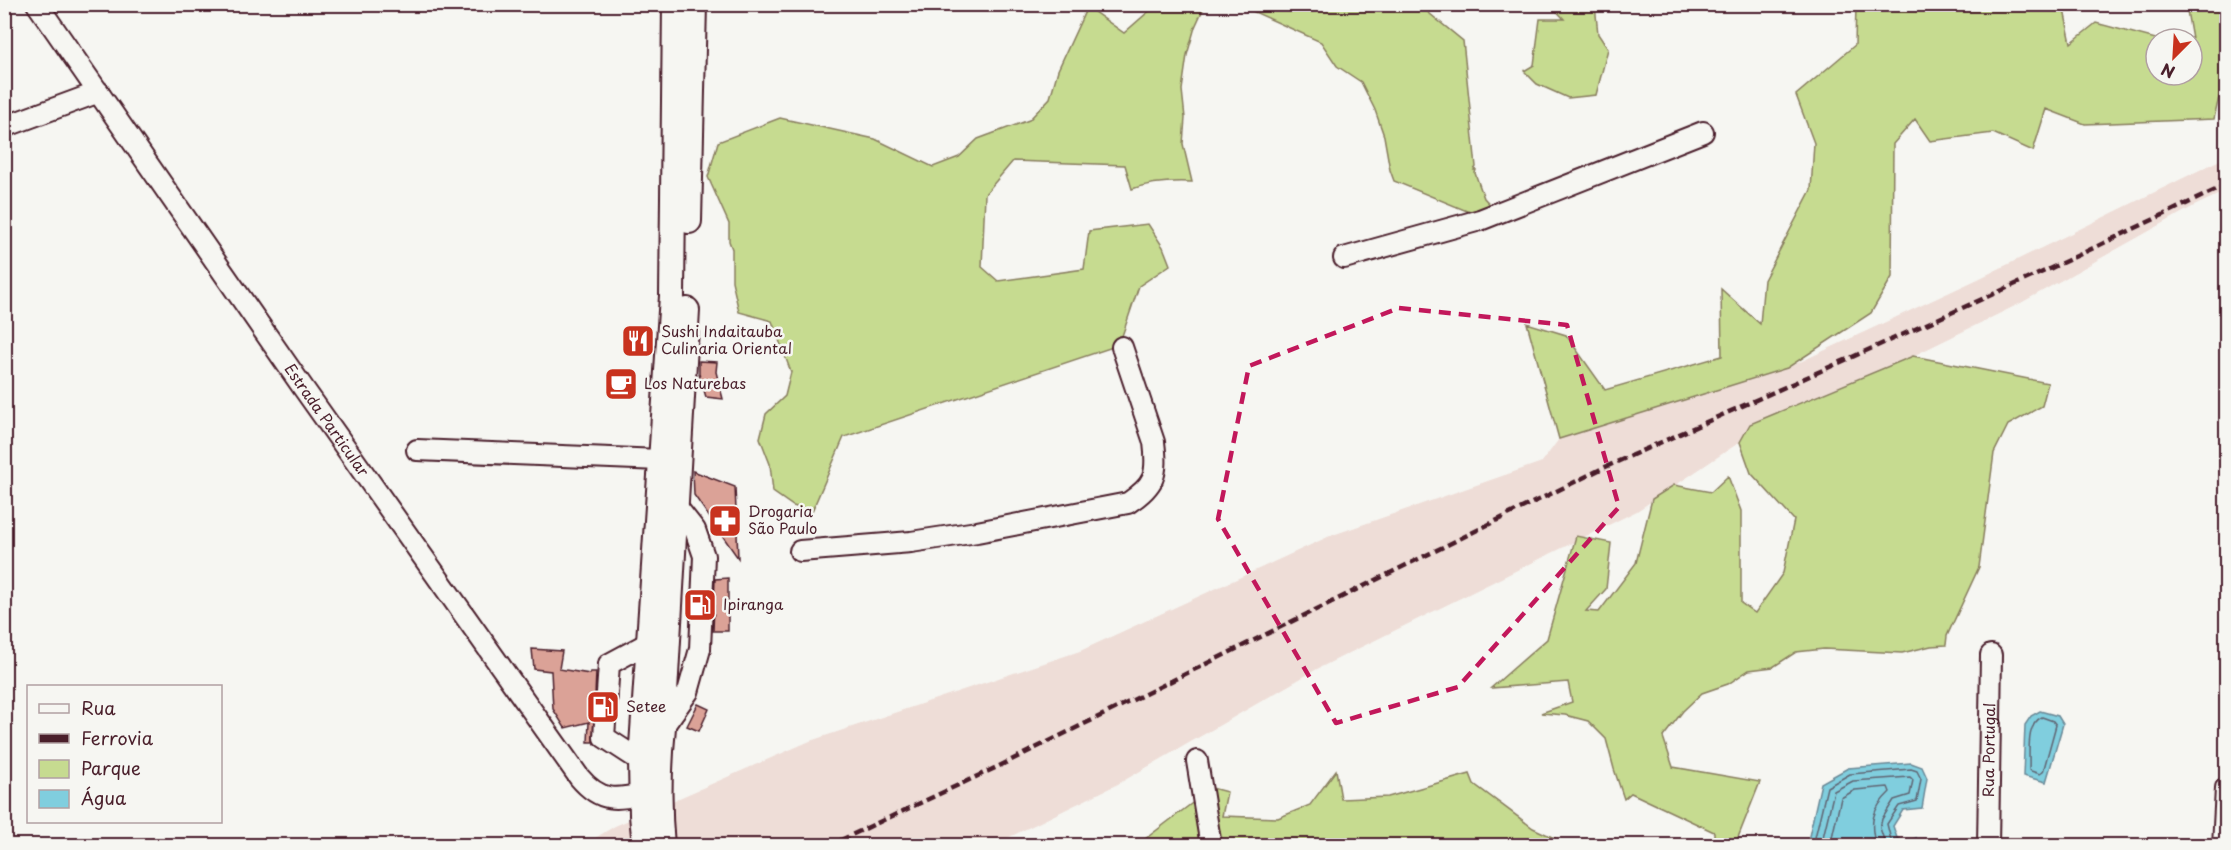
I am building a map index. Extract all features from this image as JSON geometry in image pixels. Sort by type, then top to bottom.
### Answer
[{"type":"main road","points":[[662,846],[641,761],[672,296],[675,4]]},
{"type":"main road","points":[[645,846],[663,727],[676,506],[687,293],[694,4]]},
{"type":"street","name":"Estrada Particular","points":[[37,4],[304,389],[579,777],[590,789],[602,796],[613,799],[628,798],[650,804]]},
{"type":"street","points":[[4,127],[99,92]]},
{"type":"street","points":[[1344,258],[1480,220],[1703,132]]},
{"type":"street","points":[[800,551],[944,537],[1128,503],[1145,492],[1152,483],[1156,472],[1156,458],[1154,442],[1122,347]]},
{"type":"street","points":[[417,450],[660,460]]},
{"type":"street","points":[[663,727],[688,692],[700,649],[704,556],[695,530],[676,506]]},
{"type":"street","points":[[641,761],[604,737],[609,664],[648,643]]},
{"type":"street","name":"Rua Portugal","points":[[1988,846],[1991,655]]},
{"type":"street","points":[[1197,761],[1211,846]]},
{"type":"street","points":[[2223,846],[2226,788]]},
{"type":"highlighted area","points":[[1399,308],[1567,325],[1619,507],[1458,687],[1336,723],[1218,519],[1249,366]]},
{"type":"shaded area","points":[[2226,157],[2226,191],[2194,206],[2019,304],[1913,356],[1750,424],[1740,442],[1637,511],[1317,669],[1118,784],[993,845],[582,846],[615,826],[810,741],[1080,651],[1330,536],[1542,462],[1559,439],[1787,368],[1978,279]]},
{"type":"green space","points":[[1156,5],[1205,5],[1195,27],[1187,55],[1182,90],[1185,118],[1183,144],[1192,182],[1161,182],[1132,189],[1125,165],[1013,161],[985,194],[982,267],[998,281],[1084,269],[1089,231],[1148,224],[1163,247],[1170,265],[1139,286],[1119,345],[844,437],[812,511],[793,506],[773,492],[770,464],[760,438],[766,414],[785,396],[791,372],[772,321],[739,312],[732,281],[729,224],[708,177],[718,142],[780,118],[875,139],[933,167],[959,157],[978,139],[1029,120],[1050,98],[1058,70],[1087,7],[1124,33]]},
{"type":"green space","points":[[1239,5],[1419,5],[1463,41],[1476,167],[1474,170],[1476,170],[1484,198],[1501,216],[1491,221],[1394,181],[1384,136],[1375,110],[1361,82],[1337,66],[1321,42]]},
{"type":"green space","points":[[1551,5],[1595,5],[1598,34],[1608,49],[1596,95],[1568,98],[1537,84],[1524,71],[1534,65],[1540,19],[1564,19]]},
{"type":"green space","points":[[1856,5],[2063,5],[2071,43],[2096,23],[2144,36],[2144,87],[2204,87],[2204,27],[2190,27],[2186,5],[2226,5],[2226,67],[2214,119],[2085,124],[2046,109],[2033,151],[1993,133],[1930,141],[1915,119],[1893,144],[1892,277],[1871,313],[1787,368],[1559,439],[1527,323],[1566,335],[1605,390],[1722,356],[1721,289],[1760,324],[1764,280],[1811,190],[1814,143],[1796,95],[1855,45]]},
{"type":"green space","points":[[1913,356],[2048,383],[2042,406],[2008,425],[1994,453],[1979,567],[1947,636],[1946,645],[1902,653],[1824,649],[1796,652],[1773,667],[1749,670],[1728,684],[1702,693],[1683,711],[1663,737],[1673,767],[1760,782],[1735,845],[1714,845],[1714,832],[1631,793],[1624,799],[1606,739],[1588,721],[1565,715],[1541,713],[1572,702],[1568,682],[1491,688],[1547,639],[1576,536],[1611,543],[1606,589],[1586,611],[1599,612],[1636,563],[1652,499],[1674,485],[1711,492],[1728,476],[1741,511],[1741,603],[1755,613],[1783,573],[1794,520],[1751,473],[1740,442],[1750,424]]},
{"type":"green space","points":[[1336,770],[1341,799],[1388,797],[1470,774],[1474,784],[1533,828],[1567,844],[1565,846],[1136,846],[1212,788],[1227,792],[1222,816],[1278,818],[1310,805]]},
{"type":"water","points":[[2040,711],[2058,716],[2063,724],[2046,782],[2023,776],[2025,725],[2031,716]]},
{"type":"water","points":[[1911,763],[1922,767],[1927,778],[1922,808],[1903,810],[1893,826],[1897,838],[1906,842],[1916,838],[1914,845],[1807,845],[1821,783],[1848,768]]},
{"type":"building","points":[[699,361],[717,362],[716,372],[723,399],[706,397],[699,374]]},
{"type":"building","name":"Drogaria São Paulo","points":[[693,471],[735,487],[738,558],[694,495]]},
{"type":"building","points":[[728,578],[728,631],[713,631],[715,579]]},
{"type":"building","points":[[532,649],[562,651],[559,669],[590,674],[590,672],[596,672],[593,742],[588,742],[589,722],[565,728],[553,709],[551,671],[534,669]]},
{"type":"building","points":[[698,704],[709,709],[699,731],[687,726]]},
{"type":"railway","points":[[828,846],[997,767],[1601,469],[2045,271],[2226,185]]},
{"type":"place","name":"Sushi Indaitauba Culinaria Oriental","points":[[638,341]]},
{"type":"place","name":"Los Naturebas","points":[[621,384]]},
{"type":"place","name":"Drogaria São Paulo","points":[[725,521]]},
{"type":"place","name":"Ipiranga","points":[[700,605]]},
{"type":"place","name":"Setee","points":[[603,707]]}]
